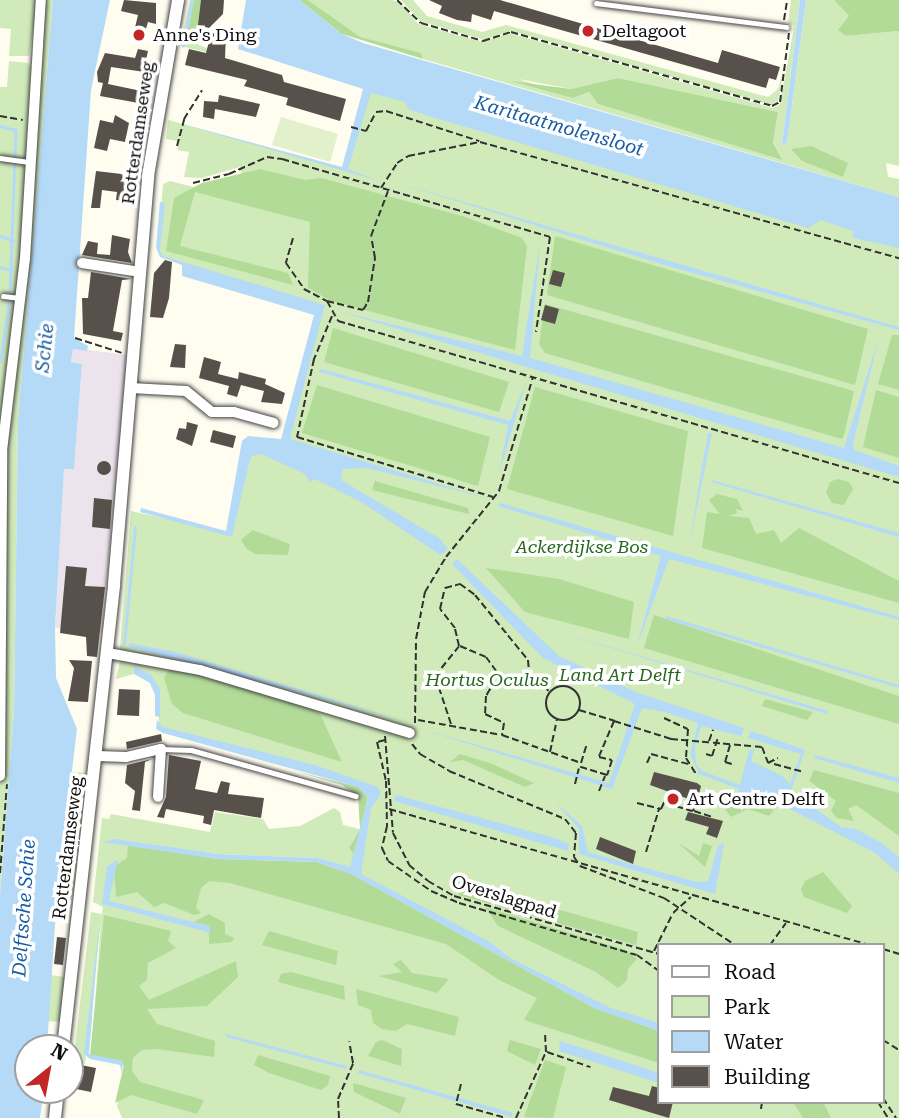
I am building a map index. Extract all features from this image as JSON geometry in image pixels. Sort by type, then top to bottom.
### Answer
[{"type":"street","points":[[4,776],[1,501],[4,382],[20,298],[25,162],[32,121],[41,0]]},
{"type":"street","name":"Rotterdamseweg","points":[[65,1034],[108,653],[148,176],[178,0]]},
{"type":"street","points":[[82,263],[140,272]]},
{"type":"street","points":[[131,388],[186,391],[212,412],[234,412],[274,423]]},
{"type":"street","points":[[108,653],[200,670],[410,733]]},
{"type":"street","points":[[97,756],[126,757],[161,749],[158,797]]},
{"type":"lane","points":[[650,9],[652,0]]},
{"type":"lane","points":[[596,4],[784,27]]},
{"type":"lane","points":[[0,158],[25,162]]},
{"type":"lane","points":[[3,296],[20,298]]},
{"type":"lane","points":[[161,749],[191,750],[356,796]]},
{"type":"path","points":[[397,0],[417,21],[482,41],[511,32],[772,106],[780,102],[784,79],[790,30],[784,27],[787,0]]},
{"type":"path","points":[[177,146],[183,122],[202,90]]},
{"type":"path","points":[[351,127],[366,131],[376,112],[386,111],[480,142],[899,258]]},
{"type":"path","points":[[0,116],[32,121]]},
{"type":"path","points":[[381,188],[397,163],[408,156],[434,148],[480,142]]},
{"type":"path","points":[[193,183],[229,174],[267,157],[550,237],[536,331]]},
{"type":"path","points":[[293,238],[286,263],[298,274],[304,289],[327,301],[363,310],[368,302],[374,268],[371,236],[388,190]]},
{"type":"path","points":[[327,301],[332,316],[338,321],[899,483]]},
{"type":"path","points":[[332,316],[314,359],[297,437],[495,497]]},
{"type":"path","points":[[75,338],[133,356]]},
{"type":"path","points":[[533,377],[506,477],[495,497],[425,592],[416,639],[416,720],[410,733],[414,748],[429,761],[569,822],[576,834],[575,860],[584,869],[679,906],[732,943]]},
{"type":"path","points":[[459,646],[455,628],[440,609],[445,588],[460,584],[524,653],[528,672],[550,691]]},
{"type":"path","points":[[451,724],[435,677],[459,646]]},
{"type":"path","points":[[459,646],[485,657],[506,685]]},
{"type":"path","points":[[502,735],[504,723],[485,714],[490,690],[506,685],[528,672]]},
{"type":"path","points":[[550,691],[562,686],[575,691],[579,710]]},
{"type":"path","points":[[550,691],[547,710],[557,719],[567,720],[579,710]]},
{"type":"path","points":[[579,710],[639,730],[690,742],[762,747],[763,758],[771,764],[801,771]]},
{"type":"path","points":[[664,718],[686,725],[690,742],[686,758],[696,774]]},
{"type":"path","points":[[550,751],[557,719]]},
{"type":"path","points":[[416,720],[502,735],[606,774]]},
{"type":"path","points":[[599,791],[612,760],[599,757],[602,744],[614,721]]},
{"type":"path","name":"Overslagpad","points":[[384,724],[389,809],[398,847],[409,865],[441,891],[657,953]]},
{"type":"path","points":[[709,742],[713,730]]},
{"type":"path","points":[[706,754],[712,756],[718,737]]},
{"type":"path","points":[[385,740],[377,742],[386,781],[382,848],[388,861],[431,891],[459,904],[637,955],[657,970]]},
{"type":"path","points":[[575,784],[587,743]]},
{"type":"path","points":[[730,744],[725,762],[732,764]]},
{"type":"path","points":[[647,763],[651,754],[690,765]]},
{"type":"path","points":[[771,764],[778,758]]},
{"type":"path","points":[[0,873],[4,776]]},
{"type":"path","points":[[646,852],[659,809],[665,803],[669,792]]},
{"type":"path","points":[[693,811],[696,802]]},
{"type":"path","points":[[638,803],[659,809]]},
{"type":"path","points":[[665,803],[712,817]]},
{"type":"path","points":[[389,809],[575,860],[691,897],[863,943]]},
{"type":"path","points":[[659,943],[679,906],[691,897]]},
{"type":"path","points":[[771,943],[787,922]]},
{"type":"path","points":[[654,952],[657,946]]},
{"type":"path","points":[[516,1118],[546,1052],[545,1035]]},
{"type":"path","points":[[339,1118],[338,1099],[353,1063],[349,1041]]},
{"type":"path","points":[[546,1052],[590,1067]]},
{"type":"path","points":[[461,1084],[456,1102],[506,1118]]},
{"type":"path","points":[[885,1101],[896,1118]]},
{"type":"path","points":[[761,1109],[762,1104]]},
{"type":"shaded area","points":[[73,348],[128,355],[102,633],[55,628],[64,468],[74,469],[82,364],[71,362]]},
{"type":"green space","points":[[0,0],[38,0],[29,56],[9,56],[11,29],[0,28]]},
{"type":"green space","points":[[44,0],[53,0],[18,420],[14,711],[0,896],[0,87],[7,87],[9,61],[28,63],[33,69]]},
{"type":"green space","points":[[190,0],[194,0],[185,45],[194,43],[232,58],[180,46]]},
{"type":"green space","points":[[194,0],[208,0],[193,45],[185,45]]},
{"type":"green space","points":[[299,0],[308,0],[360,37],[421,53],[423,59],[342,34]]},
{"type":"green space","points":[[308,0],[392,0],[401,3],[418,24],[482,42],[509,33],[773,108],[780,104],[793,33],[794,25],[788,24],[791,0],[800,0],[782,145],[787,143],[806,0],[834,0],[849,16],[846,36],[899,31],[899,166],[886,163],[888,177],[899,179],[899,197],[423,59],[421,53],[360,38]],"holes":[[[618,78],[778,112],[773,143],[783,159],[598,104],[589,92],[573,98],[519,79],[571,89]]]},
{"type":"green space","points":[[401,0],[413,0],[427,16],[482,32],[506,25],[768,97],[778,89],[784,68],[778,101],[771,105],[511,31],[484,40],[420,21]]},
{"type":"green space","points":[[834,0],[899,0],[899,31],[846,36],[838,30],[849,16]]},
{"type":"green space","points":[[618,78],[778,112],[773,143],[783,160],[598,104],[589,92],[573,98],[511,81],[571,89]]},
{"type":"green space","name":"Ackerdijkse Bos","points":[[368,90],[899,239],[899,1118],[122,1118],[117,1106],[125,1070],[122,1064],[91,1058],[101,920],[85,1064],[84,1034],[76,1034],[91,912],[102,914],[103,907],[93,902],[102,818],[109,819],[111,814],[210,832],[215,812],[263,819],[269,829],[300,826],[334,808],[340,812],[343,825],[360,829],[349,848],[354,855],[350,868],[318,858],[218,854],[113,841],[218,857],[354,870],[373,792],[159,726],[158,698],[151,680],[134,666],[134,674],[116,679],[120,661],[130,660],[120,649],[131,511],[229,533],[250,448],[280,448],[320,307],[162,256],[158,250],[163,184],[170,181],[193,187],[241,174],[240,167],[202,178],[184,177],[189,152],[178,150],[177,141],[166,139],[168,120],[344,169]]},
{"type":"green space","points":[[281,117],[338,134],[330,162],[272,145]]},
{"type":"green space","points":[[811,146],[848,163],[843,177],[802,161],[791,149]]},
{"type":"green space","points":[[260,169],[305,180],[321,178],[462,216],[522,238],[527,246],[515,350],[331,301],[308,288],[310,222],[195,192],[182,238],[180,246],[288,273],[293,285],[166,251],[174,198],[202,183]]},
{"type":"green space","points":[[555,236],[868,329],[855,385],[547,295]]},
{"type":"green space","points":[[545,304],[854,391],[844,435],[842,439],[545,353],[539,344]]},
{"type":"green space","points":[[333,328],[509,382],[499,412],[324,362]]},
{"type":"green space","points":[[892,335],[899,335],[899,390],[878,384]]},
{"type":"green space","points":[[317,385],[490,437],[478,486],[302,433]]},
{"type":"green space","points":[[535,387],[688,431],[673,536],[507,489]]},
{"type":"green space","points":[[876,390],[899,397],[899,458],[863,447]]},
{"type":"green space","points":[[837,479],[849,482],[853,489],[844,505],[832,503],[826,493],[830,482]]},
{"type":"green space","points":[[375,481],[468,508],[469,514],[372,490]]},
{"type":"green space","points":[[717,494],[737,499],[743,511],[736,509],[737,513],[728,516],[749,518],[756,534],[774,530],[781,543],[799,528],[899,581],[899,603],[702,548],[707,512],[720,514],[709,500]]},
{"type":"green space","points":[[253,530],[290,544],[288,555],[255,554],[246,548],[241,540]]},
{"type":"green space","points":[[486,568],[559,579],[634,602],[629,639],[525,612]]},
{"type":"green space","points":[[654,615],[899,696],[899,724],[644,648]]},
{"type":"green space","points":[[171,666],[299,703],[320,714],[342,762],[183,713],[172,704],[164,678]]},
{"type":"green space","points":[[765,699],[813,712],[807,720],[762,706]]},
{"type":"green space","points":[[460,754],[490,763],[534,783],[525,787],[463,760],[450,762]]},
{"type":"green space","points":[[814,770],[899,793],[899,836],[856,805],[848,809],[854,821],[837,818],[831,811],[836,801],[809,781]]},
{"type":"green space","points":[[295,771],[358,787],[368,797],[354,855],[349,848],[360,829],[358,796],[342,785]]},
{"type":"green space","points":[[72,772],[89,773],[76,776],[73,792],[87,794],[80,855],[67,853],[66,861],[78,863],[72,897],[57,895]]},
{"type":"green space","points":[[737,795],[774,810],[769,816],[748,809],[731,817],[724,808],[729,799]]},
{"type":"green space","points":[[677,842],[699,856],[703,843],[712,846],[705,867]]},
{"type":"green space","points":[[128,845],[217,859],[317,862],[351,874],[594,1008],[657,1030],[657,1062],[524,1020],[537,998],[499,980],[446,944],[230,883],[209,881],[201,888],[196,908],[201,913],[194,915],[165,903],[154,907],[137,892],[116,897],[114,867],[127,858]]},
{"type":"green space","points":[[823,872],[852,906],[847,913],[804,897],[801,889],[805,881]]},
{"type":"green space","points":[[465,883],[638,932],[636,945],[458,895]]},
{"type":"green space","points":[[485,907],[628,951],[637,959],[628,969],[627,980],[618,988],[596,972],[498,926]]},
{"type":"green space","points":[[209,914],[225,923],[225,934],[234,938],[232,942],[209,944],[209,926],[194,922]]},
{"type":"green space","points":[[104,915],[171,931],[168,941],[176,948],[148,963],[147,980],[139,986],[149,1000],[236,961],[238,977],[207,1006],[147,1009],[157,1024],[215,1041],[214,1057],[157,1049],[142,1050],[133,1058],[132,1071],[140,1082],[204,1100],[197,1114],[131,1095],[115,1103],[124,1065],[90,1055]]},
{"type":"green space","points":[[269,931],[338,951],[336,965],[262,945]]},
{"type":"green space","points":[[401,960],[412,973],[449,979],[437,993],[379,976],[402,972],[393,964]]},
{"type":"green space","points":[[291,972],[344,986],[345,1000],[278,982],[281,974]]},
{"type":"green space","points":[[50,975],[65,977],[62,1022],[47,1021]]},
{"type":"green space","points":[[356,989],[459,1017],[455,1036],[407,1024],[396,1031],[382,1029],[373,1023],[371,1010],[358,1005]]},
{"type":"green space","points":[[382,1040],[402,1049],[401,1066],[368,1056],[376,1042]]},
{"type":"green space","points":[[510,1040],[541,1049],[535,1065],[507,1051]]},
{"type":"green space","points":[[258,1055],[330,1076],[328,1085],[321,1090],[269,1073],[254,1065]]},
{"type":"green space","points":[[545,1060],[566,1067],[553,1118],[524,1117]]},
{"type":"green space","points":[[353,1083],[406,1098],[400,1114],[354,1092]]},
{"type":"green space","points":[[794,1104],[824,1104],[831,1118],[803,1118]]},
{"type":"water","points":[[53,0],[110,0],[91,90],[74,338],[88,346],[87,351],[73,349],[71,362],[82,364],[74,469],[64,469],[55,628],[56,678],[77,729],[57,895],[48,1034],[14,1034],[14,1104],[42,1104],[40,1118],[0,1118],[0,896],[14,711],[18,420]]},
{"type":"water","name":"Karitaatmolensloot","points":[[246,0],[299,0],[342,34],[363,43],[899,197],[899,248],[853,238],[853,231],[821,220],[808,228],[435,118],[408,109],[405,102],[371,93],[348,169],[379,181],[168,120],[342,167],[363,89],[238,49]]},
{"type":"water","points":[[800,0],[806,0],[787,143],[782,145]]},
{"type":"water","points":[[391,181],[899,327],[899,330],[668,266]]},
{"type":"water","points":[[160,202],[165,203],[160,250],[163,256],[325,305],[290,439],[486,498],[367,468],[343,469],[341,480],[439,538],[448,549],[440,555],[363,503],[315,479],[309,482],[305,474],[261,454],[252,456],[249,463],[232,537],[140,512],[141,508],[226,531],[242,441],[248,436],[281,439],[314,315],[182,276],[182,265],[160,257],[156,248]]},
{"type":"water","points":[[540,242],[530,358],[844,448],[879,337],[853,444],[854,450],[899,466],[899,477],[334,310],[522,356]]},
{"type":"water","points":[[321,369],[510,421],[526,382],[499,474],[508,425],[319,372]]},
{"type":"water","points":[[708,433],[712,433],[689,547],[701,472]]},
{"type":"water","points":[[712,480],[899,533],[899,537],[711,482]]},
{"type":"water","points":[[500,503],[899,617],[899,620],[669,559],[637,646],[661,556],[498,506]]},
{"type":"water","points":[[457,559],[559,656],[638,693],[744,728],[741,736],[701,726],[695,746],[696,764],[702,771],[740,785],[749,750],[754,749],[751,761],[782,776],[790,784],[801,754],[748,738],[751,731],[805,750],[791,791],[841,827],[856,829],[880,842],[899,857],[899,874],[875,853],[790,809],[762,807],[737,795],[739,789],[699,774],[690,754],[698,723],[665,712],[642,708],[612,789],[415,727],[609,783],[635,704],[543,658],[452,564]]},
{"type":"water","points":[[666,616],[899,685],[899,688],[665,619]]},
{"type":"water","points":[[552,630],[576,637],[828,711],[827,714]]},
{"type":"water","points":[[129,643],[175,652],[408,722],[129,647]]},
{"type":"water","points":[[134,666],[151,675],[160,689],[160,717],[155,716],[155,695],[150,683],[134,674]]},
{"type":"water","points":[[157,720],[163,727],[315,765],[378,787],[381,794],[371,808],[361,874],[490,942],[510,958],[611,1008],[657,1022],[657,1030],[594,1008],[351,874],[317,862],[217,859],[102,842],[115,839],[218,854],[318,858],[350,867],[368,797],[358,787],[156,729]]},
{"type":"water","points":[[815,755],[899,778],[899,783],[814,758]]},
{"type":"water","points":[[396,795],[555,838],[569,844],[568,851],[394,801]]},
{"type":"water","points":[[555,802],[582,826],[588,852],[697,882],[708,881],[718,846],[724,843],[715,894],[579,854],[579,829]]},
{"type":"water","points":[[118,859],[109,901],[209,926],[211,933],[102,904],[107,867]]},
{"type":"water","points":[[100,920],[89,1054],[123,1061],[122,1074],[120,1065],[90,1059],[84,1054]]},
{"type":"water","points":[[226,1034],[347,1066],[346,1069],[226,1037]]},
{"type":"water","points":[[560,1041],[657,1072],[657,1082],[559,1051]]},
{"type":"water","points":[[359,1070],[513,1113],[512,1117],[358,1073]]},
{"type":"building","points":[[124,0],[156,3],[156,24],[148,22],[143,39],[133,36],[138,15],[121,11]]},
{"type":"building","points":[[201,0],[224,0],[223,14],[209,28],[198,25]]},
{"type":"building","name":"Deltagoot","points":[[429,0],[500,0],[718,63],[722,50],[780,67],[776,80],[769,78],[766,88],[494,11],[491,20],[472,14],[471,22],[457,20],[439,13],[442,6]]},
{"type":"building","points":[[212,30],[226,34],[225,58],[282,75],[284,82],[346,99],[340,121],[286,105],[288,98],[244,86],[247,80],[185,65],[189,49],[206,53]]},
{"type":"building","points":[[138,49],[148,51],[146,60],[153,61],[151,73],[111,67],[108,84],[146,92],[144,104],[100,96],[103,83],[98,82],[97,72],[105,53],[135,58]]},
{"type":"building","points":[[219,95],[260,104],[256,117],[215,109],[214,119],[203,117],[204,101],[218,102]]},
{"type":"building","points":[[115,115],[129,123],[125,142],[110,139],[107,151],[94,148],[100,120],[113,123]]},
{"type":"building","points":[[96,171],[130,175],[127,201],[116,200],[117,192],[102,190],[100,208],[91,208]]},
{"type":"building","points":[[112,235],[130,239],[128,252],[132,263],[82,255],[88,241],[98,243],[97,254],[110,255]]},
{"type":"building","points":[[165,260],[172,262],[169,298],[163,318],[150,317],[154,273]]},
{"type":"building","points":[[553,270],[565,273],[561,287],[549,284]]},
{"type":"building","points":[[91,272],[131,279],[122,280],[113,331],[123,333],[121,341],[83,334],[82,298],[88,298]]},
{"type":"building","points":[[545,305],[559,309],[555,324],[541,320]]},
{"type":"building","points":[[175,344],[186,345],[185,368],[170,367]]},
{"type":"building","points":[[204,357],[221,362],[218,374],[238,379],[239,372],[266,379],[265,384],[285,393],[282,404],[261,402],[264,391],[241,385],[237,397],[227,394],[229,386],[199,378]]},
{"type":"building","points":[[187,422],[198,425],[192,446],[176,439],[179,428],[186,429]]},
{"type":"building","points":[[213,430],[236,436],[233,448],[210,442]]},
{"type":"building","points":[[104,461],[109,463],[109,473],[104,475],[99,473],[97,468],[99,463]]},
{"type":"building","points":[[94,498],[112,500],[110,529],[92,527]]},
{"type":"building","points":[[66,566],[87,568],[85,586],[105,587],[97,657],[87,656],[86,637],[60,633]]},
{"type":"building","points":[[69,660],[92,661],[88,702],[68,701],[74,668]]},
{"type":"building","points":[[119,689],[140,690],[139,716],[117,715]]},
{"type":"building","points":[[161,734],[162,741],[127,749],[126,742]]},
{"type":"building","points":[[169,755],[201,761],[195,789],[217,793],[221,781],[230,783],[228,794],[264,798],[261,818],[214,810],[211,825],[203,823],[204,816],[166,809],[164,818],[157,817],[166,797]]},
{"type":"building","points":[[152,759],[145,762],[140,811],[132,810],[135,791],[125,783],[127,765]]},
{"type":"building","points":[[654,772],[697,783],[701,786],[697,802],[650,785]]},
{"type":"building","points":[[688,812],[723,821],[717,838],[706,834],[709,827],[685,820]]},
{"type":"building","points":[[600,837],[636,851],[633,864],[596,849]]},
{"type":"building","points":[[66,863],[74,864],[71,891],[62,890]]},
{"type":"building","points":[[57,937],[66,938],[63,965],[54,964]]},
{"type":"building","points":[[84,1066],[96,1068],[91,1092],[84,1091]]},
{"type":"building","points":[[652,1086],[657,1087],[657,1104],[672,1104],[669,1118],[609,1100],[613,1087],[649,1096]]},
{"type":"waterway","points":[[183,46],[192,0]]},
{"type":"waterway","points":[[0,126],[16,130],[10,294]]},
{"type":"waterway","points":[[0,236],[13,240]]},
{"type":"waterway","points":[[0,267],[12,270]]},
{"type":"waterway","points":[[0,362],[9,301]]},
{"type":"waterway","points":[[124,644],[135,528]]},
{"type":"place","name":"Deltagoot","points":[[588,31]]},
{"type":"place","name":"Anne's Ding","points":[[139,35]]},
{"type":"place","name":"Art Centre Delft","points":[[673,799]]},
{"type":"water label","name":"Schie","points":[[45,348]]},
{"type":"water label","name":"Delftsche Schie","points":[[24,908]]},
{"type":"park label","name":"Land Art Delft","points":[[620,675]]},
{"type":"park label","name":"Hortus Oculus","points":[[487,680]]}]
